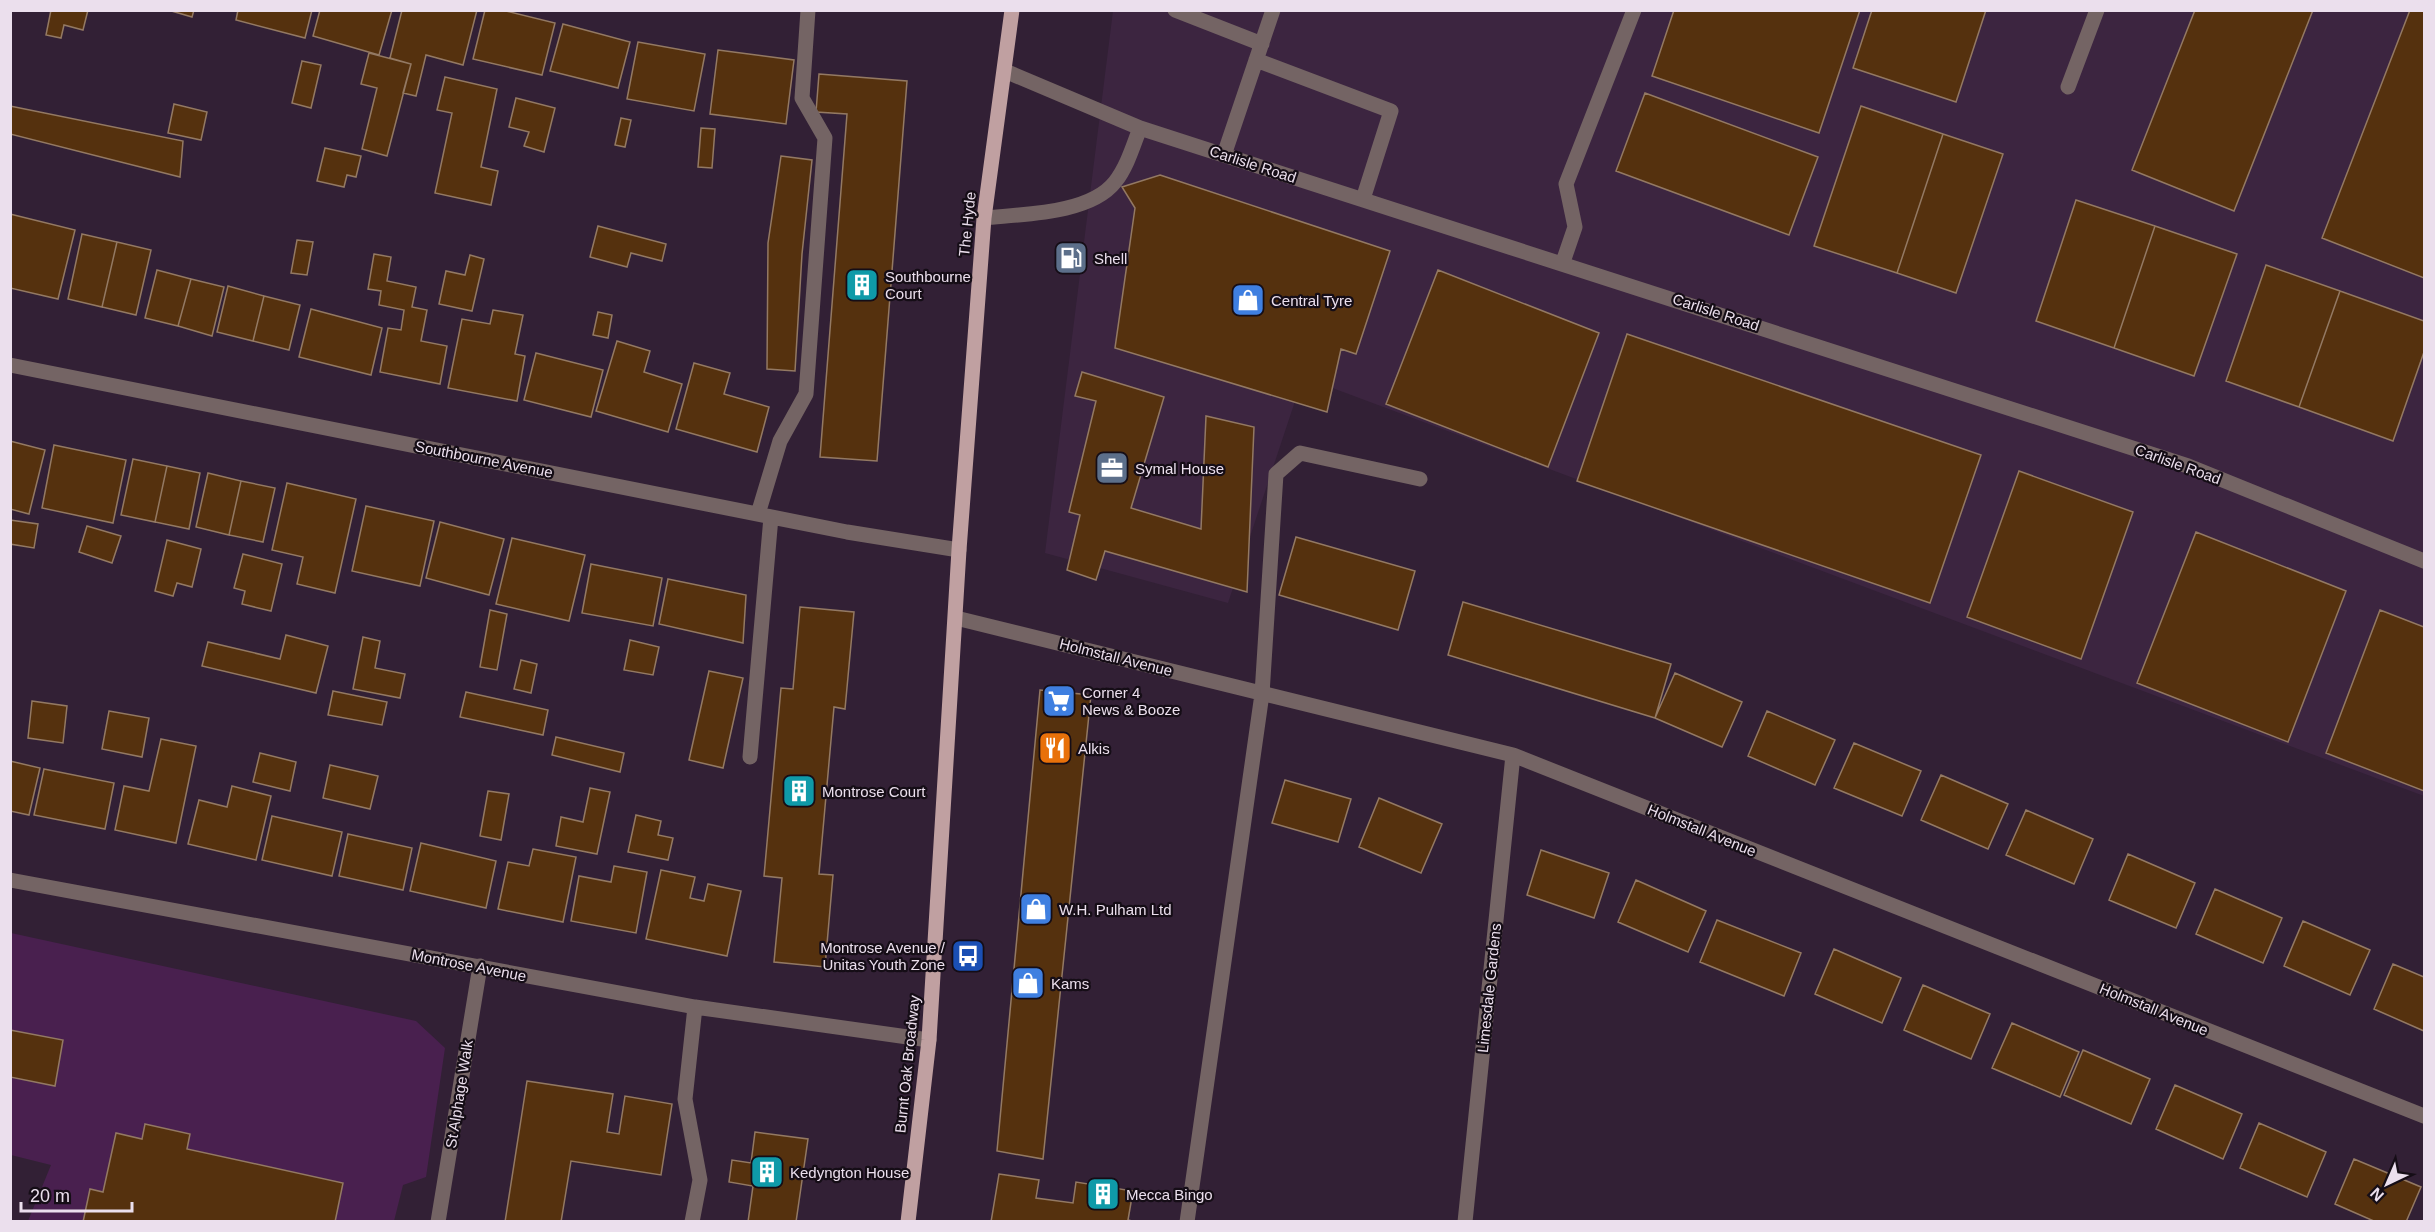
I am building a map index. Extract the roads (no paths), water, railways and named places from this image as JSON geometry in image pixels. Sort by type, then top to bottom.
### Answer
[{"type":"main road","name":"The Hyde","points":[[958,550],[984,218],[1012,10]]},
{"type":"main road","name":"Burnt Oak Broadway","points":[[908,1221],[929,1040],[956,618],[958,550]]},
{"type":"street","points":[[750,758],[765,515],[780,441],[806,394],[825,138],[802,98],[808,10]]},
{"type":"street","points":[[1175,10],[1262,44]]},
{"type":"street","points":[[1224,155],[1273,10]]},
{"type":"street","points":[[1563,262],[1575,227],[1566,184],[1634,10]]},
{"type":"street","points":[[2068,87],[2097,10]]},
{"type":"street","points":[[1256,60],[1390,111],[1364,199]]},
{"type":"street","name":"Carlisle Road","points":[[1005,71],[1140,128],[1563,262],[2188,465],[2424,561]]},
{"type":"street","points":[[984,218],[1065,208],[1101,196],[1116,182],[1140,128]]},
{"type":"street","name":"Southbourne Avenue","points":[[10,365],[765,515],[958,550]]},
{"type":"street","points":[[1187,1221],[1262,694],[1276,474],[1300,453],[1420,479]]},
{"type":"street","name":"Holmstall Avenue","points":[[956,618],[1513,755],[2424,1116]]},
{"type":"street","name":"Limesdale Gardens","points":[[1465,1221],[1513,755]]},
{"type":"street","name":"Montrose Avenue","points":[[10,880],[695,1007],[929,1040]]},
{"type":"street","name":"St Alphage Walk","points":[[438,1221],[480,966]]},
{"type":"street","points":[[692,1221],[700,1180],[685,1099],[695,1007]]},
{"type":"place","name":"Shell","points":[[1071,258]]},
{"type":"place","name":"Southbourne Court","points":[[862,285]]},
{"type":"place","name":"Central Tyre","points":[[1248,300]]},
{"type":"place","name":"Symal House","points":[[1112,468]]},
{"type":"place","name":"Corner 4 News & Booze","points":[[1059,701]]},
{"type":"place","name":"Alkis","points":[[1055,748]]},
{"type":"place","name":"Montrose Court","points":[[799,791]]},
{"type":"place","name":"W.H. Pulham Ltd","points":[[1036,909]]},
{"type":"place","name":"Montrose Avenue / Unitas Youth Zone","points":[[968,956]]},
{"type":"place","name":"Kams","points":[[1028,983]]},
{"type":"place","name":"Kedyngton House","points":[[767,1172]]},
{"type":"place","name":"Mecca Bingo","points":[[1103,1194]]}]
